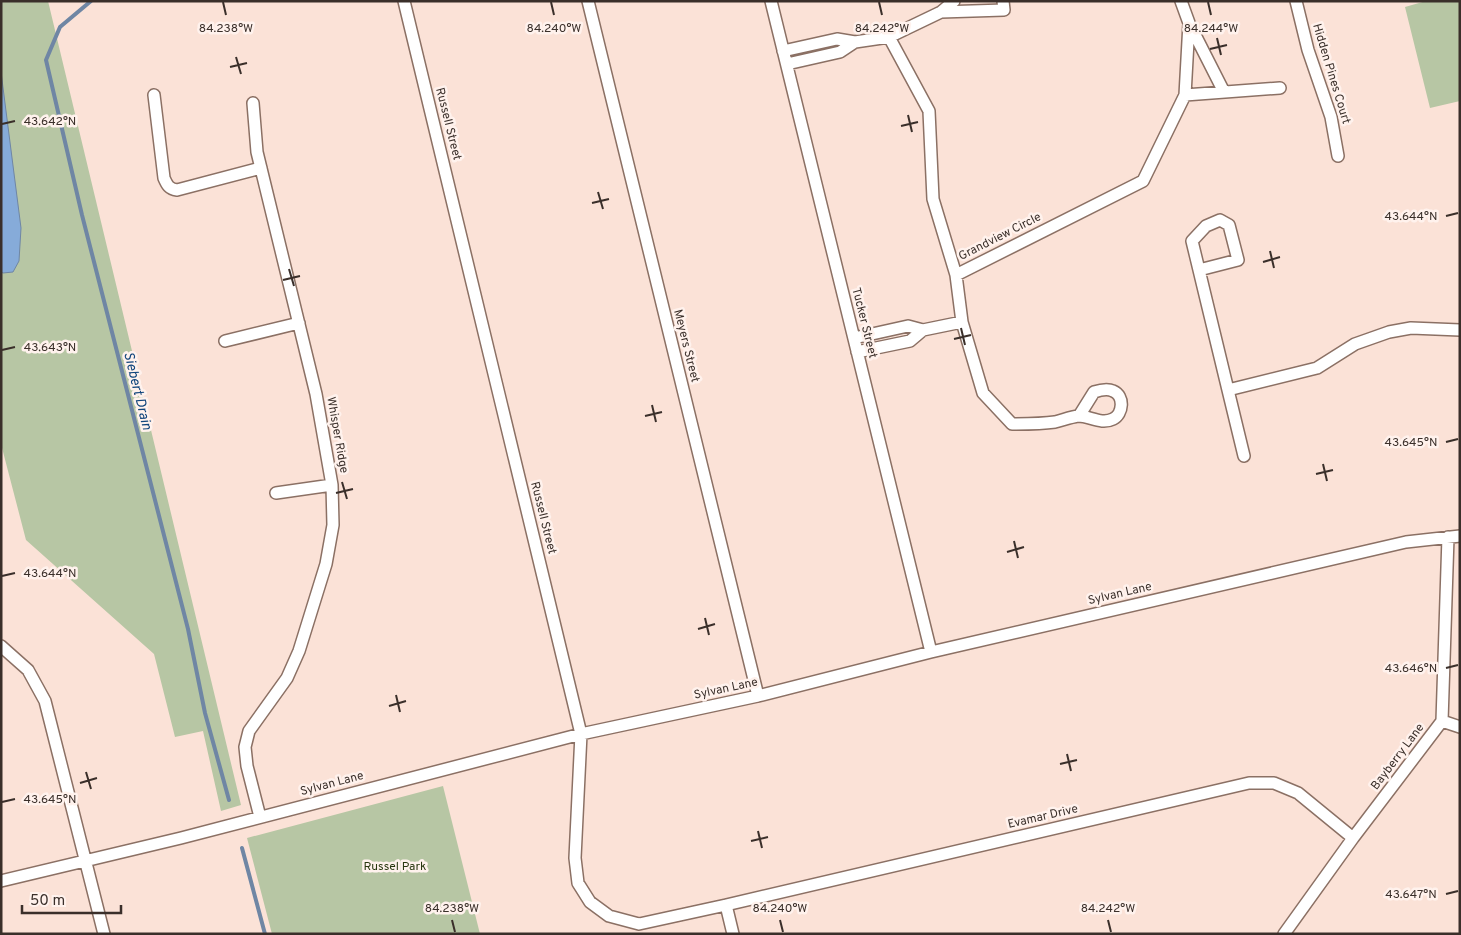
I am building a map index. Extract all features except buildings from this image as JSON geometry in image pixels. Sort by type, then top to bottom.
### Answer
[{"type":"street","name":"Russell Street","points":[[404,1],[581,734],[575,858],[578,883],[590,902],[609,916],[638,924],[726,905]]},
{"type":"street","name":"Meyers Street","points":[[588,1],[758,696]]},
{"type":"street","name":"Tucker Street","points":[[771,1],[931,652]]},
{"type":"street","points":[[783,51],[837,39],[855,42],[889,37],[941,12],[954,1]]},
{"type":"street","points":[[941,12],[1004,10],[1003,1]]},
{"type":"street","name":"Grandview Circle","points":[[1181,1],[1189,23],[1224,92]]},
{"type":"street","name":"Hidden Pines Court","points":[[1296,1],[1308,50],[1332,117],[1338,156]]},
{"type":"street","name":"Grandview Circle","points":[[889,37],[929,111],[933,199],[956,275],[1143,181],[1185,95],[1189,23]]},
{"type":"street","points":[[787,64],[840,52],[855,42]]},
{"type":"street","points":[[1185,95],[1280,88]]},
{"type":"street","points":[[154,94],[164,178],[172,190],[203,184],[261,168]]},
{"type":"street","name":"Whisper Ridge","points":[[253,102],[254,131],[261,168],[316,394],[332,485],[333,525],[326,564],[300,651],[287,678],[248,731],[245,747],[247,766],[260,818]]},
{"type":"street","points":[[1199,270],[1238,260],[1229,225],[1220,220],[1206,226],[1192,241],[1199,270],[1228,390],[1244,456]]},
{"type":"street","points":[[956,275],[962,322],[983,393],[1012,424],[1054,422],[1078,416]]},
{"type":"street","points":[[857,352],[910,340],[923,330],[962,322]]},
{"type":"street","points":[[225,341],[299,323]]},
{"type":"street","points":[[854,338],[908,326],[923,330]]},
{"type":"street","points":[[1228,390],[1317,368],[1356,344],[1389,332],[1411,328],[1460,330]]},
{"type":"street","points":[[276,493],[332,485]]},
{"type":"street","name":"Sylvan Lane","points":[[1,881],[260,818],[581,734],[758,696],[931,652],[1406,542],[1460,536]]},
{"type":"street","name":"Bayberry Lane","points":[[1284,934],[1353,838],[1442,721],[1448,537]]},
{"type":"street","points":[[1,646],[28,670],[45,701],[104,934]]},
{"type":"street","points":[[1442,721],[1460,727]]},
{"type":"street","name":"Evamar Drive","points":[[726,905],[1249,783],[1274,783],[1298,793],[1353,838]]},
{"type":"street","points":[[726,905],[733,934]]},
{"type":"green space","points":[[1,1],[48,1],[241,805],[221,811],[203,731],[175,737],[154,654],[26,540],[1,444]]},
{"type":"green space","points":[[1426,1],[1460,1],[1460,101],[1430,108],[1405,7]]},
{"type":"green space","name":"Russel Park","points":[[443,786],[480,934],[272,934],[247,838]]},
{"type":"water","points":[[1,72],[21,228],[19,261],[13,272],[3,273],[1,272]]},
{"type":"waterway","name":"Siebert Drain","points":[[91,1],[60,27],[46,60],[82,215],[188,629],[205,713],[229,800]]},
{"type":"waterway","name":"Siebert Drain","points":[[242,848],[265,934]]}]
